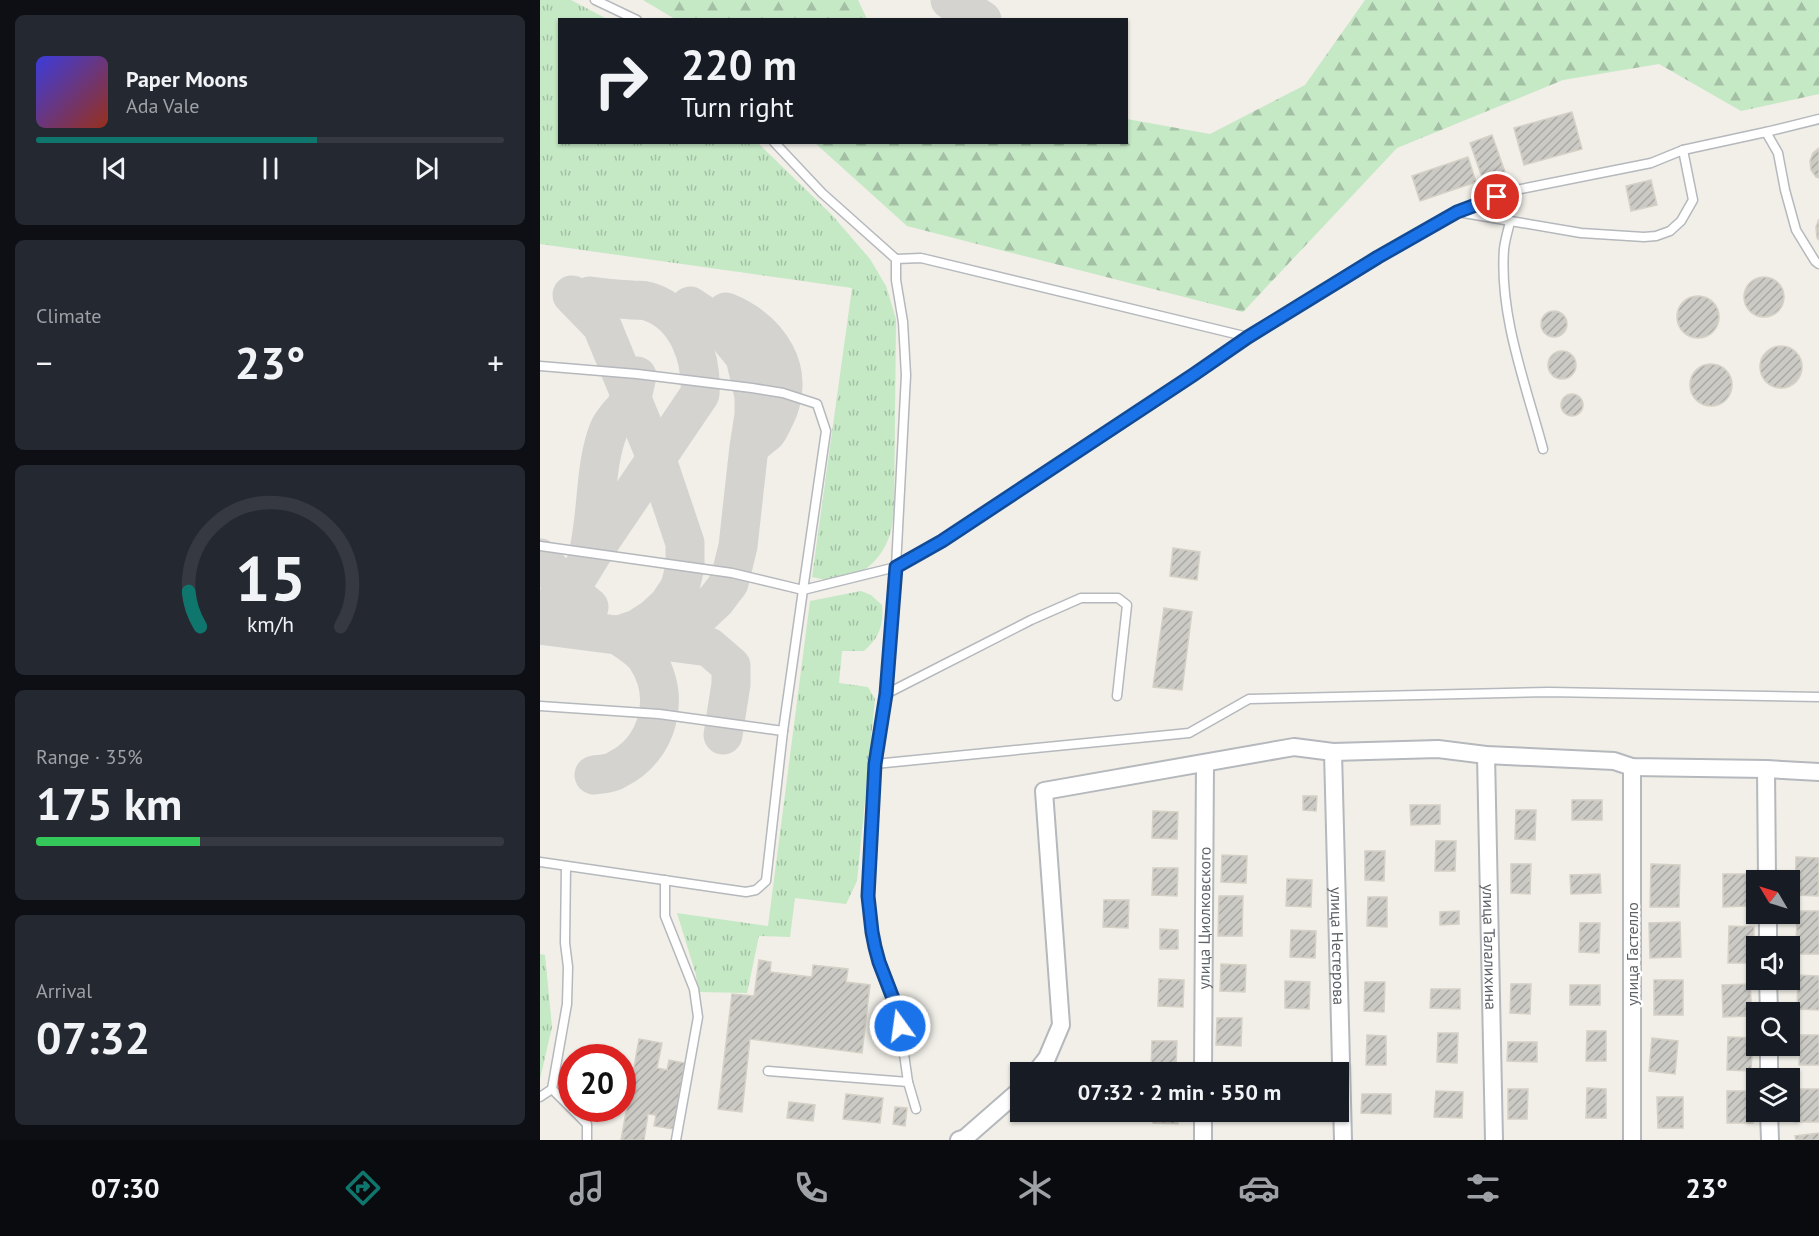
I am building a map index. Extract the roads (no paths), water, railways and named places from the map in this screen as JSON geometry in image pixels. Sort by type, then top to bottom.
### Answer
[{"type":"street","points":[[1044,1062],[1061,1025],[1044,791],[1294,747],[1333,752],[1438,749],[1486,755],[1614,761],[1632,767],[1819,772]]},
{"type":"street","name":"улица Нестерова","points":[[1333,752],[1343,1140]]},
{"type":"street","name":"улица Талалихина","points":[[1486,755],[1494,1140]]},
{"type":"street","name":"улица Циолковского","points":[[1203,1062],[1205,763]]},
{"type":"street","name":"улица Гастелло","points":[[1632,767],[1632,1140]]},
{"type":"street","points":[[1766,769],[1767,870]]},
{"type":"street","points":[[959,1140],[965,1138],[1010,1099]]},
{"type":"street","points":[[1203,1122],[1203,1140]]},
{"type":"street","points":[[1770,1122],[1770,1140]]},
{"type":"lane","points":[[595,0],[634,18]]},
{"type":"lane","points":[[540,546],[732,573],[803,590],[896,567],[942,541],[1248,337],[1396,245],[1457,212],[1516,190],[1652,162],[1683,150],[1819,119]]},
{"type":"lane","points":[[1766,132],[1778,153],[1796,230],[1819,264]]},
{"type":"lane","points":[[776,144],[822,193],[896,260],[921,258],[1248,337]]},
{"type":"lane","points":[[1457,212],[1581,233],[1656,236],[1670,231],[1682,221],[1693,200],[1683,150]]},
{"type":"lane","points":[[1510,222],[1504,247],[1504,285],[1509,325],[1543,449]]},
{"type":"lane","points":[[896,260],[906,375],[896,567],[886,694],[875,764],[868,896],[872,932],[894,1001],[908,1082],[916,1108]]},
{"type":"lane","points":[[540,366],[637,374],[783,393],[817,405],[826,430],[783,731],[766,881],[756,890],[746,892],[540,862]]},
{"type":"lane","points":[[886,694],[1031,620],[1082,598],[1118,598],[1127,605],[1117,696]]},
{"type":"lane","points":[[875,764],[1190,733],[1249,699],[1549,692],[1819,696]]},
{"type":"lane","points":[[540,705],[659,714],[783,731]]},
{"type":"lane","points":[[540,1097],[552,1089],[567,1004],[566,866]]},
{"type":"lane","points":[[665,880],[665,916],[694,989],[698,1017],[676,1140]]},
{"type":"lane","points":[[768,1071],[908,1082]]},
{"type":"lane","points":[[552,1089],[587,1124],[587,1140]]}]
